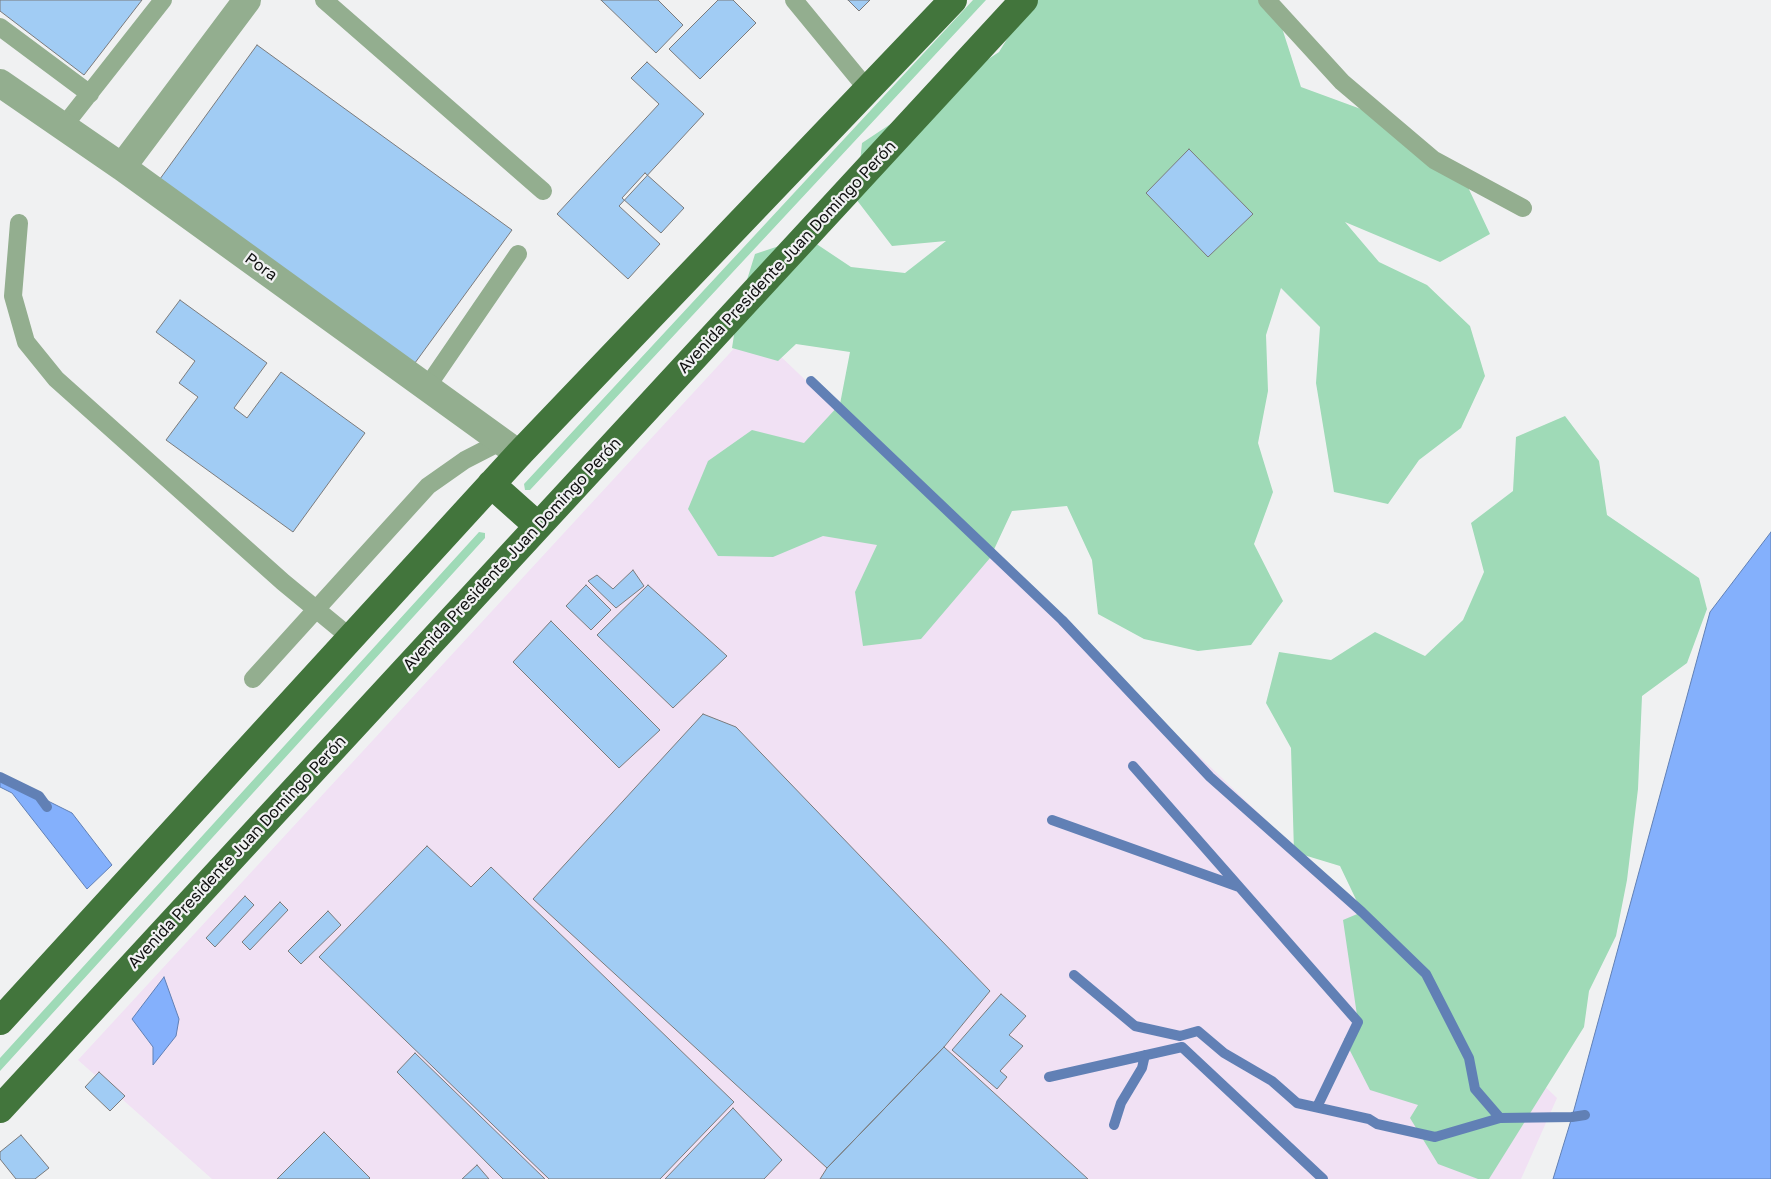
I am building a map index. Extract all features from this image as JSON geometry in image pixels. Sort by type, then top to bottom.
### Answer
[{"type":"main road","points":[[0,1021],[491,484],[510,447],[868,90],[953,0]]},
{"type":"main road","name":"Avenida Presidente Juan Domingo Perón","points":[[0,1109],[1024,0]]},
{"type":"main road","points":[[491,484],[538,526]]},
{"type":"street","points":[[122,167],[247,0]]},
{"type":"street","name":"Pora","points":[[0,84],[122,167],[510,447]]},
{"type":"lane","points":[[63,127],[163,0]]},
{"type":"lane","points":[[324,0],[543,191]]},
{"type":"lane","points":[[794,0],[868,90]]},
{"type":"lane","points":[[1267,0],[1342,82],[1434,160],[1523,208]]},
{"type":"lane","points":[[0,27],[90,94]]},
{"type":"lane","points":[[19,223],[13,296],[26,342],[56,379],[283,582],[350,638]]},
{"type":"lane","points":[[427,387],[518,254]]},
{"type":"lane","points":[[252,679],[428,486],[465,460],[510,447]]},
{"type":"shaded area","points":[[752,329],[1557,1098],[1521,1179],[212,1179],[78,1060]]},
{"type":"green space","points":[[973,0],[986,0],[530,490],[525,490],[524,484]]},
{"type":"green space","points":[[1031,0],[1273,0],[1301,87],[1399,123],[1466,183],[1490,234],[1440,262],[1345,222],[1379,262],[1427,285],[1470,326],[1485,376],[1461,428],[1419,460],[1388,504],[1334,492],[1316,383],[1320,327],[1281,288],[1266,335],[1268,391],[1258,443],[1273,492],[1254,544],[1283,601],[1251,645],[1198,651],[1144,639],[1098,614],[1092,560],[1067,506],[1012,511],[990,558],[921,639],[863,646],[855,592],[877,545],[823,536],[773,557],[718,556],[688,509],[708,461],[752,430],[804,443],[840,404],[850,352],[796,344],[778,361],[732,348],[738,309],[755,254],[806,237],[851,267],[905,273],[946,241],[892,246],[856,199],[862,143],[999,52]]},
{"type":"green space","points":[[1565,416],[1599,461],[1607,515],[1699,578],[1707,609],[1687,663],[1642,696],[1638,789],[1627,880],[1616,936],[1589,991],[1584,1027],[1489,1179],[1478,1179],[1438,1164],[1410,1118],[1418,1105],[1370,1090],[1344,1039],[1358,1022],[1343,920],[1362,912],[1340,866],[1294,852],[1291,748],[1266,703],[1279,652],[1331,660],[1375,632],[1425,656],[1463,620],[1484,572],[1471,523],[1513,491],[1516,437]]},
{"type":"green space","points":[[479,532],[485,533],[485,538],[0,1071],[0,1058]]},
{"type":"water","points":[[1771,532],[1771,1179],[1553,1179],[1572,1117],[1710,612]]},
{"type":"water","points":[[0,777],[72,813],[112,865],[87,889],[12,793],[0,787]]},
{"type":"water","points":[[164,977],[179,1019],[176,1036],[153,1065],[153,1047],[132,1019]]},
{"type":"building","points":[[0,0],[142,0],[84,75],[0,11]]},
{"type":"building","points":[[601,0],[658,0],[683,25],[656,53]]},
{"type":"building","points":[[718,0],[733,0],[756,23],[700,79],[669,49]]},
{"type":"building","points":[[848,0],[870,0],[859,11]]},
{"type":"building","points":[[257,45],[512,230],[412,367],[157,183]]},
{"type":"building","points":[[647,62],[704,114],[619,206],[660,244],[628,279],[557,214],[659,104],[631,78]]},
{"type":"building","points":[[1189,149],[1253,214],[1208,257],[1146,193]]},
{"type":"building","points":[[645,173],[684,208],[661,233],[622,198]]},
{"type":"building","points":[[180,300],[267,363],[234,408],[247,418],[281,372],[365,433],[293,532],[166,440],[198,397],[179,383],[195,361],[156,332]]},
{"type":"building","points":[[633,570],[644,586],[616,608],[588,581],[597,575],[613,589]]},
{"type":"building","points":[[586,585],[611,610],[591,630],[566,606]]},
{"type":"building","points":[[648,585],[727,656],[673,708],[597,635]]},
{"type":"building","points":[[551,621],[660,730],[619,768],[513,662]]},
{"type":"building","points":[[703,714],[736,727],[990,991],[944,1047],[827,1168],[533,899]]},
{"type":"building","points":[[427,846],[471,887],[491,867],[734,1102],[660,1179],[549,1179],[319,957]]},
{"type":"building","points":[[245,896],[254,905],[215,947],[206,938]]},
{"type":"building","points":[[280,902],[288,910],[250,950],[242,942]]},
{"type":"building","points":[[328,911],[341,925],[301,964],[288,951]]},
{"type":"building","points":[[1001,994],[1026,1016],[1009,1035],[1023,1046],[1000,1071],[1007,1077],[997,1089],[952,1050]]},
{"type":"building","points":[[944,1047],[1088,1179],[820,1179],[827,1168]]},
{"type":"building","points":[[415,1053],[545,1179],[503,1179],[397,1072]]},
{"type":"building","points":[[99,1072],[125,1096],[110,1111],[85,1087]]},
{"type":"building","points":[[733,1108],[782,1160],[764,1179],[665,1179]]},
{"type":"building","points":[[324,1132],[369,1179],[277,1179]]},
{"type":"building","points":[[21,1135],[49,1168],[35,1179],[16,1179],[0,1159],[0,1152]]},
{"type":"building","points":[[477,1165],[489,1179],[462,1179]]},
{"type":"waterway","points":[[811,381],[1062,620],[1210,777],[1362,912],[1426,974],[1469,1058],[1475,1089],[1500,1118],[1572,1117],[1585,1115]]},
{"type":"waterway","points":[[1133,766],[1358,1022],[1317,1107]]},
{"type":"waterway","points":[[0,777],[39,796],[47,807]]},
{"type":"waterway","points":[[1052,820],[1239,887]]},
{"type":"waterway","points":[[1074,975],[1135,1026],[1180,1036],[1198,1031],[1224,1053],[1272,1081],[1297,1103],[1369,1119],[1377,1124],[1435,1137],[1500,1118]]},
{"type":"waterway","points":[[1049,1077],[1182,1047],[1323,1179]]},
{"type":"waterway","points":[[1114,1125],[1121,1103],[1142,1068],[1145,1055]]}]
